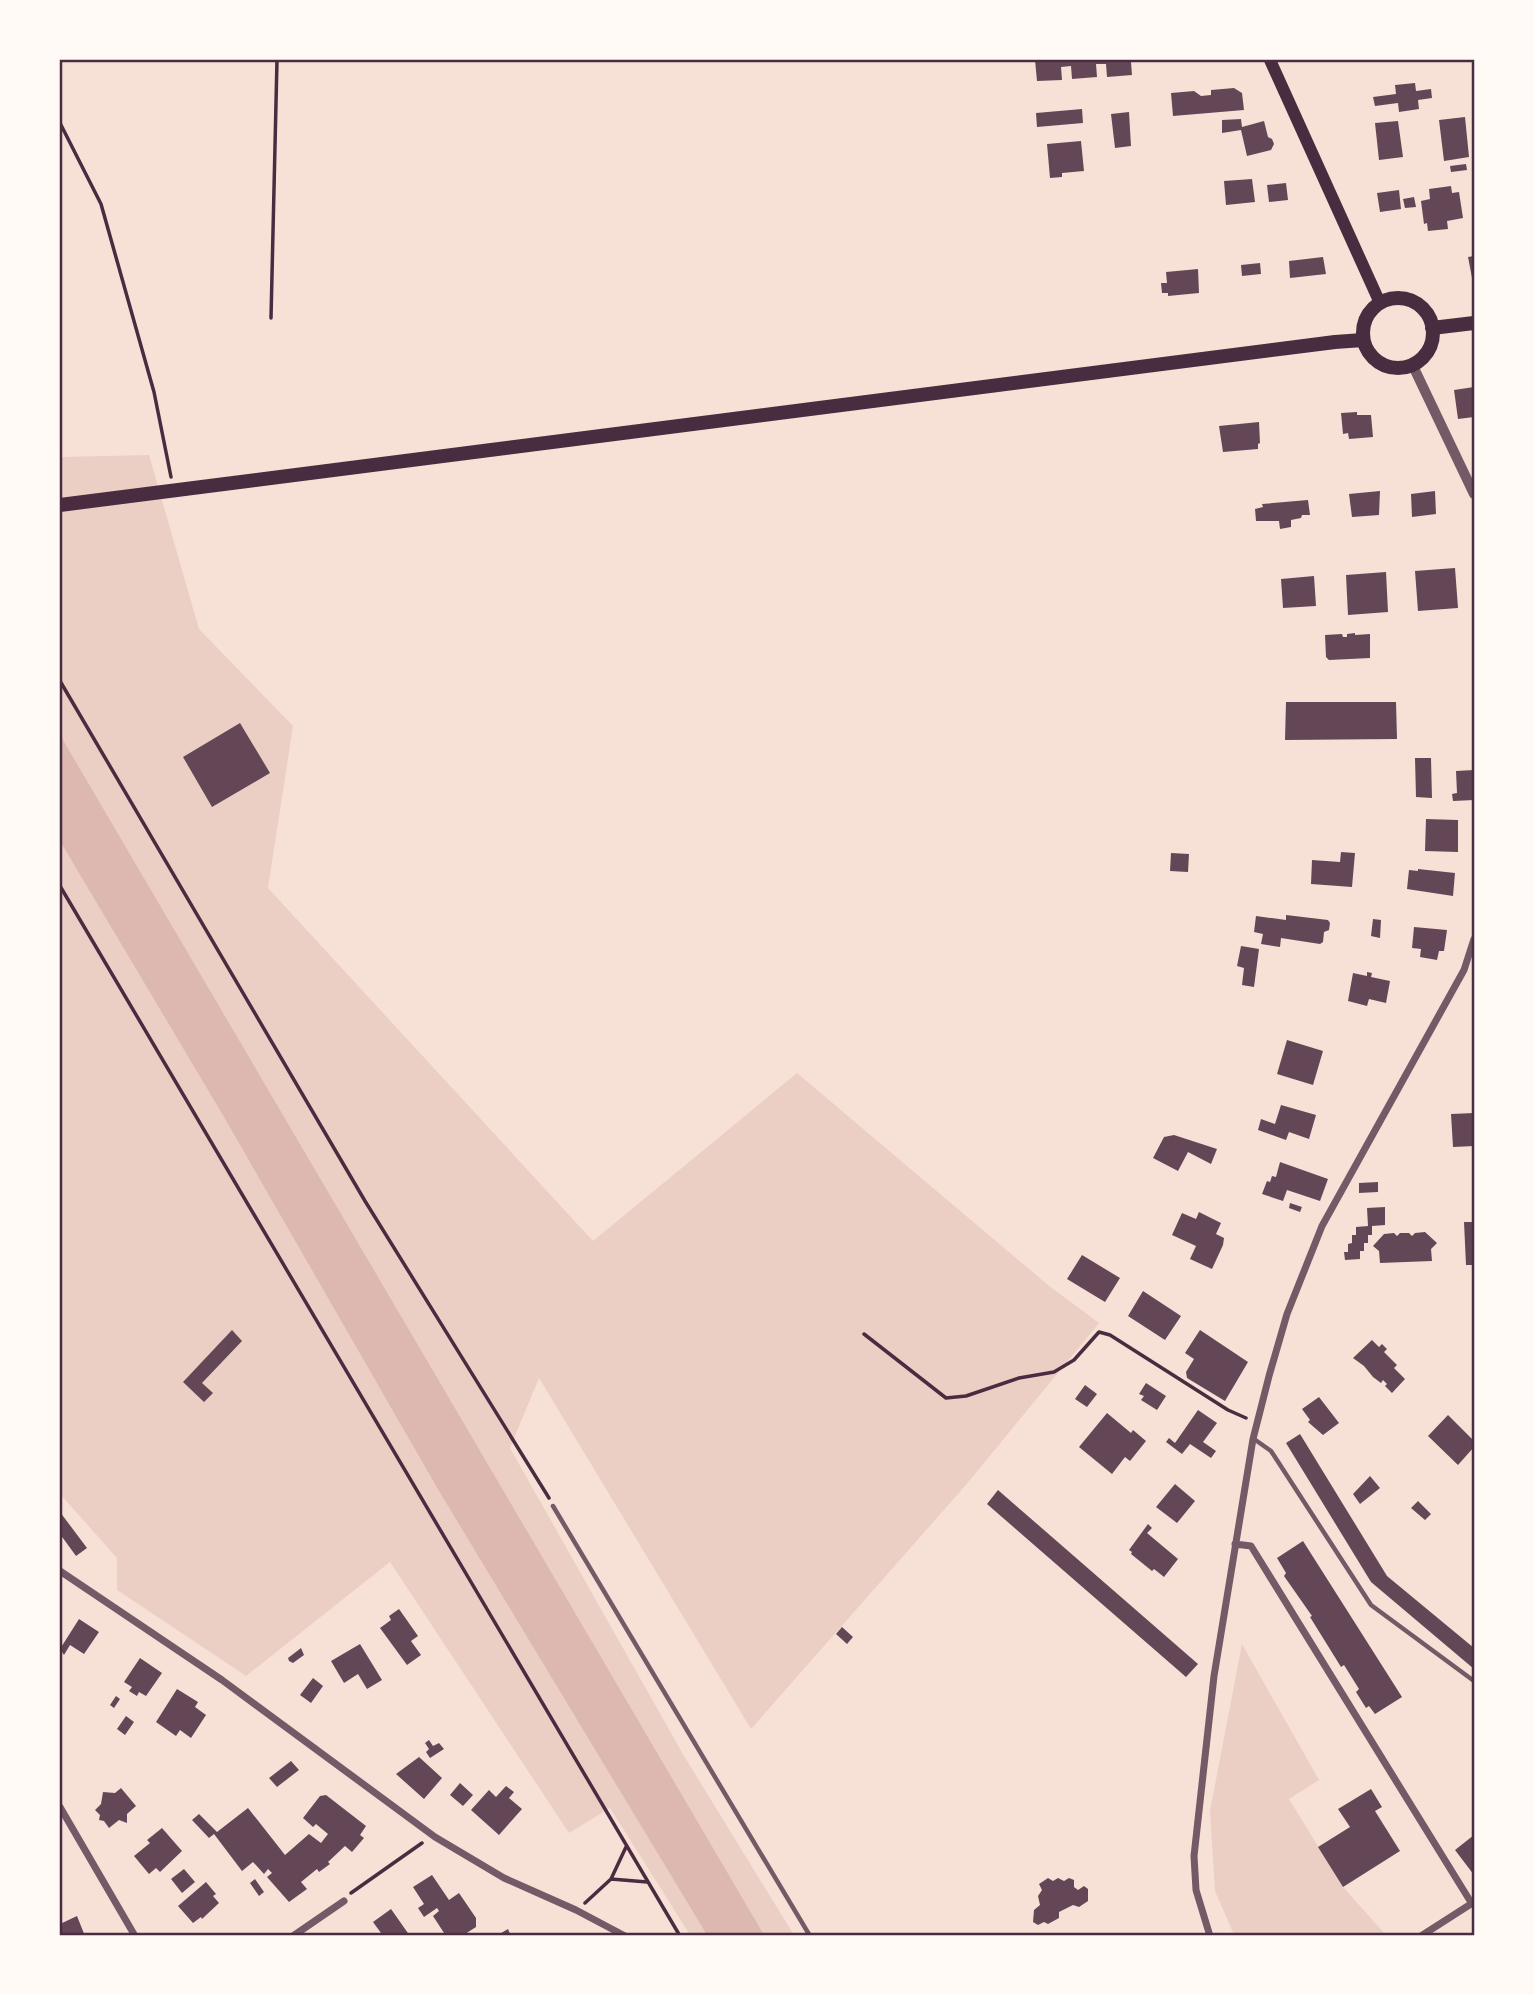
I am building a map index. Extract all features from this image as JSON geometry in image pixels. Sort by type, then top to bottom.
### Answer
[{"type":"main road","points":[[1270,60],[1380,303]]},
{"type":"main road","points":[[1391,298],[1413,301],[1429,317],[1432,328],[1428,351],[1413,366],[1386,366],[1368,351],[1363,340],[1365,319],[1371,309],[1391,298]]},
{"type":"main road","points":[[1432,328],[1475,323]]},
{"type":"main road","points":[[60,505],[1363,340]]},
{"type":"street","points":[[1413,366],[1475,494]]},
{"type":"street","points":[[1210,1936],[1196,1890],[1194,1856],[1214,1676],[1253,1439],[1287,1314],[1322,1226],[1464,970],[1475,939]]},
{"type":"street","points":[[1235,1544],[1251,1546],[1473,1903],[1421,1936]]},
{"type":"street","points":[[60,1571],[222,1680],[431,1835],[504,1878],[576,1910],[625,1936]]},
{"type":"street","points":[[60,1807],[135,1936]]},
{"type":"street","points":[[293,1936],[344,1901]]},
{"type":"lane","points":[[1253,1439],[1271,1451],[1371,1605],[1475,1681]]},
{"type":"lane","points":[[553,1506],[810,1936]]},
{"type":"path","points":[[271,318],[277,60]]},
{"type":"path","points":[[60,123],[101,204],[154,392],[174,491]]},
{"type":"path","points":[[60,681],[365,1201],[553,1506]]},
{"type":"path","points":[[60,886],[680,1936]]},
{"type":"path","points":[[864,1334],[946,1398],[965,1396],[1019,1378],[1054,1372],[1074,1360],[1099,1332],[1110,1335],[1228,1410],[1257,1424]]},
{"type":"path","points":[[344,1901],[350,1893],[431,1835]]},
{"type":"path","points":[[576,1910],[611,1879],[626,1847]]},
{"type":"path","points":[[611,1879],[647,1882]]},
{"type":"shaded area","points":[[149,455],[199,629],[293,726],[268,888],[593,1241],[797,1073],[1048,1285],[1099,1323],[965,1486],[751,1729],[539,1378],[510,1448],[684,1756],[794,1935],[690,1935],[610,1808],[569,1833],[390,1562],[246,1676],[117,1590],[117,1558],[60,1494],[60,457]]},
{"type":"shaded area","points":[[60,735],[764,1935],[707,1935],[439,1491],[224,1117],[60,841]]},
{"type":"shaded area","points":[[1242,1644],[1319,1780],[1289,1799],[1343,1887],[1386,1935],[1234,1935],[1215,1891],[1210,1811]]},
{"type":"building","points":[[1035,60],[1141,61],[1131,62],[1132,75],[1107,77],[1106,64],[1096,64],[1097,77],[1072,79],[1071,66],[1061,67],[1062,80],[1037,81]]},
{"type":"building","points":[[1415,83],[1416,91],[1431,89],[1432,98],[1418,100],[1419,109],[1399,112],[1398,103],[1375,106],[1373,97],[1396,94],[1395,85]]},
{"type":"building","points":[[1234,88],[1242,93],[1244,110],[1173,116],[1171,93],[1194,91],[1201,96],[1211,95],[1211,90]]},
{"type":"building","points":[[1082,109],[1083,123],[1037,127],[1036,113]]},
{"type":"building","points":[[1129,112],[1131,146],[1115,148],[1111,114]]},
{"type":"building","points":[[1465,117],[1469,157],[1444,161],[1439,120]]},
{"type":"building","points":[[1241,119],[1242,127],[1264,121],[1268,137],[1274,144],[1271,150],[1247,156],[1241,130],[1222,133],[1222,120]]},
{"type":"building","points":[[1398,121],[1403,157],[1379,160],[1375,123]]},
{"type":"building","points":[[1081,141],[1084,171],[1062,173],[1062,177],[1050,178],[1047,144]]},
{"type":"building","points":[[1466,164],[1467,170],[1451,172],[1450,166]]},
{"type":"building","points":[[1252,179],[1255,202],[1226,205],[1224,181]]},
{"type":"building","points":[[1286,183],[1288,200],[1269,202],[1267,185]]},
{"type":"building","points":[[1451,186],[1452,193],[1459,192],[1463,218],[1447,221],[1448,229],[1428,231],[1427,223],[1424,224],[1421,201],[1430,199],[1429,189]]},
{"type":"building","points":[[1399,190],[1401,209],[1380,212],[1377,193]]},
{"type":"building","points":[[1414,197],[1416,207],[1405,208],[1403,199]]},
{"type":"building","points":[[1474,256],[1474,283],[1473,283],[1468,257]]},
{"type":"building","points":[[1323,257],[1326,274],[1290,278],[1289,261]]},
{"type":"building","points":[[1260,263],[1261,274],[1242,276],[1241,265]]},
{"type":"building","points":[[1198,269],[1199,293],[1168,296],[1168,293],[1162,293],[1161,283],[1167,283],[1166,272]]},
{"type":"building","points":[[1474,387],[1474,417],[1458,419],[1454,390]]},
{"type":"building","points":[[1357,412],[1357,415],[1371,415],[1373,437],[1349,439],[1348,433],[1343,434],[1341,413]]},
{"type":"building","points":[[1259,422],[1258,449],[1223,452],[1219,426]]},
{"type":"building","points":[[1380,491],[1379,515],[1352,517],[1349,494]]},
{"type":"building","points":[[1435,491],[1436,514],[1412,517],[1411,494]]},
{"type":"building","points":[[1308,500],[1310,515],[1291,520],[1291,527],[1280,529],[1279,521],[1256,521],[1255,509],[1263,507],[1262,504]]},
{"type":"building","points":[[1455,568],[1458,608],[1418,611],[1415,571]]},
{"type":"building","points":[[1386,572],[1388,612],[1348,615],[1346,575]]},
{"type":"building","points":[[1314,576],[1316,606],[1283,608],[1281,579]]},
{"type":"building","points":[[1342,634],[1347,637],[1347,634],[1370,634],[1370,658],[1329,660],[1326,657],[1325,635]]},
{"type":"building","points":[[1286,702],[1396,702],[1397,739],[1285,740]]},
{"type":"building","points":[[240,723],[270,773],[212,807],[183,757]]},
{"type":"building","points":[[1415,758],[1431,758],[1432,798],[1416,797]]},
{"type":"building","points":[[1474,770],[1474,800],[1453,801],[1452,794],[1457,793],[1456,771]]},
{"type":"building","points":[[1426,819],[1458,820],[1458,852],[1425,851]]},
{"type":"building","points":[[1341,852],[1355,853],[1352,887],[1311,884],[1312,860],[1340,862]]},
{"type":"building","points":[[1171,853],[1189,854],[1188,872],[1170,871]]},
{"type":"building","points":[[1409,870],[1455,873],[1453,896],[1407,889]]},
{"type":"building","points":[[1286,915],[1328,920],[1329,930],[1324,932],[1323,942],[1320,944],[1281,938],[1280,947],[1261,944],[1263,934],[1254,932],[1256,916],[1286,920]]},
{"type":"building","points":[[1373,919],[1381,920],[1380,938],[1371,936]]},
{"type":"building","points":[[1414,927],[1447,930],[1444,951],[1439,951],[1437,960],[1420,957],[1421,949],[1412,948]]},
{"type":"building","points":[[1241,946],[1259,949],[1254,987],[1242,985],[1244,968],[1237,966]]},
{"type":"building","points":[[1367,972],[1372,973],[1371,977],[1390,981],[1386,1003],[1369,999],[1367,1006],[1348,1001],[1353,973],[1367,976]]},
{"type":"building","points":[[1287,1040],[1323,1051],[1313,1085],[1277,1074]]},
{"type":"building","points":[[1281,1105],[1316,1115],[1309,1139],[1289,1132],[1286,1140],[1258,1130],[1261,1119],[1275,1124]]},
{"type":"building","points":[[1474,1113],[1474,1146],[1453,1147],[1451,1114]]},
{"type":"building","points":[[1174,1135],[1217,1149],[1211,1164],[1188,1152],[1178,1171],[1153,1158],[1164,1137]]},
{"type":"building","points":[[1280,1162],[1328,1179],[1320,1201],[1287,1190],[1283,1201],[1262,1194],[1267,1181],[1270,1182],[1272,1176],[1276,1177]]},
{"type":"building","points":[[1378,1182],[1378,1192],[1359,1193],[1359,1183]]},
{"type":"building","points":[[1290,1203],[1302,1207],[1300,1212],[1289,1208]]},
{"type":"building","points":[[1385,1207],[1385,1225],[1372,1226],[1372,1235],[1368,1235],[1368,1243],[1364,1243],[1364,1251],[1360,1251],[1360,1259],[1345,1260],[1344,1252],[1348,1252],[1352,1235],[1356,1235],[1356,1227],[1368,1226],[1367,1208]]},
{"type":"building","points":[[1199,1212],[1221,1223],[1216,1234],[1224,1238],[1223,1245],[1212,1269],[1190,1259],[1196,1246],[1172,1235],[1182,1213],[1196,1219]]},
{"type":"building","points":[[1464,1222],[1474,1222],[1474,1265],[1466,1265]]},
{"type":"building","points":[[1425,1232],[1437,1243],[1431,1249],[1432,1261],[1380,1263],[1379,1251],[1373,1246],[1384,1234],[1394,1233],[1397,1236],[1400,1233],[1409,1233],[1412,1236]]},
{"type":"building","points":[[1082,1255],[1120,1278],[1105,1302],[1067,1279]]},
{"type":"building","points":[[1143,1291],[1181,1316],[1165,1340],[1128,1316]]},
{"type":"building","points":[[232,1330],[242,1341],[202,1383],[213,1393],[204,1402],[183,1382]]},
{"type":"building","points":[[1200,1330],[1248,1362],[1225,1401],[1187,1378],[1186,1372],[1194,1359],[1185,1353]]},
{"type":"building","points":[[1372,1340],[1379,1347],[1382,1344],[1387,1349],[1384,1352],[1397,1365],[1394,1368],[1405,1379],[1392,1393],[1383,1380],[1381,1383],[1353,1358]]},
{"type":"building","points":[[1146,1383],[1166,1396],[1157,1410],[1141,1400],[1144,1396],[1139,1394]]},
{"type":"building","points":[[1085,1385],[1097,1394],[1087,1407],[1075,1399]]},
{"type":"building","points":[[1319,1397],[1339,1423],[1323,1435],[1308,1422],[1310,1420],[1302,1409]]},
{"type":"building","points":[[1198,1410],[1217,1423],[1203,1442],[1216,1451],[1211,1458],[1190,1444],[1182,1454],[1166,1442],[1169,1438],[1175,1443]]},
{"type":"building","points":[[1107,1413],[1131,1433],[1133,1430],[1146,1441],[1130,1461],[1125,1457],[1112,1474],[1079,1447]]},
{"type":"building","points":[[1448,1415],[1474,1441],[1474,1447],[1458,1465],[1428,1436]]},
{"type":"building","points":[[1300,1434],[1387,1576],[1474,1648],[1474,1669],[1371,1582],[1286,1443]]},
{"type":"building","points":[[1370,1476],[1380,1488],[1360,1504],[1353,1494]]},
{"type":"building","points":[[1175,1484],[1195,1501],[1177,1523],[1156,1507]]},
{"type":"building","points":[[998,1490],[1198,1664],[1186,1677],[987,1504]]},
{"type":"building","points":[[1418,1501],[1431,1514],[1425,1520],[1411,1508]]},
{"type":"building","points":[[60,1512],[87,1548],[76,1556],[60,1534]]},
{"type":"building","points":[[1148,1524],[1152,1528],[1147,1533],[1178,1559],[1164,1577],[1154,1569],[1152,1571],[1129,1550]]},
{"type":"building","points":[[1303,1541],[1402,1697],[1375,1714],[1369,1706],[1366,1708],[1356,1692],[1359,1689],[1344,1665],[1341,1667],[1310,1617],[1312,1616],[1284,1576],[1286,1573],[1277,1558]]},
{"type":"building","points":[[399,1609],[418,1636],[411,1641],[421,1655],[407,1665],[380,1628],[391,1620],[389,1616]]},
{"type":"building","points":[[79,1619],[99,1632],[84,1654],[70,1645],[64,1655],[60,1649]]},
{"type":"building","points":[[842,1627],[853,1637],[847,1644],[836,1634]]},
{"type":"building","points":[[360,1644],[382,1680],[367,1689],[358,1674],[344,1683],[331,1661]]},
{"type":"building","points":[[301,1648],[304,1655],[293,1663],[289,1661],[288,1658]]},
{"type":"building","points":[[140,1658],[162,1673],[146,1696],[139,1692],[137,1696],[129,1691],[132,1687],[124,1682]]},
{"type":"building","points":[[313,1678],[323,1686],[311,1703],[300,1695]]},
{"type":"building","points":[[177,1689],[198,1702],[195,1707],[206,1715],[191,1738],[180,1730],[176,1736],[156,1722]]},
{"type":"building","points":[[116,1696],[120,1699],[114,1708],[110,1705]]},
{"type":"building","points":[[126,1716],[134,1722],[125,1735],[117,1729]]},
{"type":"building","points":[[429,1740],[433,1746],[439,1743],[444,1749],[430,1758],[425,1743]]},
{"type":"building","points":[[419,1757],[442,1778],[424,1799],[396,1774]]},
{"type":"building","points":[[291,1761],[299,1770],[277,1787],[269,1778]]},
{"type":"building","points":[[460,1783],[473,1795],[463,1806],[450,1795]]},
{"type":"building","points":[[506,1786],[514,1792],[509,1798],[522,1809],[499,1835],[471,1810],[489,1790],[496,1797]]},
{"type":"building","points":[[121,1788],[136,1806],[127,1814],[127,1823],[119,1820],[109,1828],[104,1821],[99,1820],[100,1815],[95,1810],[101,1804],[103,1792],[115,1793]]},
{"type":"building","points":[[1371,1789],[1382,1807],[1375,1811],[1400,1851],[1343,1887],[1318,1847],[1350,1827],[1338,1809]]},
{"type":"building","points":[[326,1795],[366,1826],[360,1835],[364,1838],[352,1852],[345,1846],[328,1862],[330,1864],[319,1872],[317,1869],[301,1882],[307,1889],[289,1902],[267,1877],[272,1873],[268,1869],[264,1874],[253,1862],[242,1871],[214,1834],[209,1838],[192,1820],[199,1814],[217,1832],[248,1808],[285,1855],[309,1834],[321,1843],[328,1834],[316,1824],[313,1827],[303,1818],[320,1796]]},
{"type":"building","points":[[162,1828],[182,1851],[160,1872],[156,1868],[149,1874],[134,1856],[150,1843],[147,1840]]},
{"type":"building","points":[[1474,1835],[1474,1875],[1455,1850]]},
{"type":"building","points":[[184,1869],[195,1882],[182,1893],[171,1879]]},
{"type":"building","points":[[432,1875],[449,1900],[459,1893],[476,1918],[476,1927],[462,1936],[446,1936],[433,1916],[439,1911],[437,1908],[424,1917],[418,1908],[424,1904],[413,1887]]},
{"type":"building","points":[[1048,1878],[1053,1881],[1058,1878],[1064,1881],[1069,1878],[1074,1880],[1074,1887],[1078,1890],[1084,1886],[1088,1889],[1088,1901],[1079,1907],[1073,1905],[1059,1912],[1059,1918],[1048,1924],[1044,1922],[1038,1925],[1033,1922],[1034,1910],[1040,1905],[1038,1896],[1042,1890],[1039,1884]]},
{"type":"building","points":[[255,1879],[264,1892],[259,1896],[250,1883]]},
{"type":"building","points":[[206,1882],[216,1894],[213,1896],[219,1903],[202,1919],[201,1917],[193,1923],[178,1906]]},
{"type":"building","points":[[391,1909],[410,1936],[377,1936],[381,1933],[373,1922]]},
{"type":"building","points":[[77,1916],[85,1936],[60,1936],[60,1924]]},
{"type":"building","points":[[508,1929],[511,1936],[496,1936]]}]
